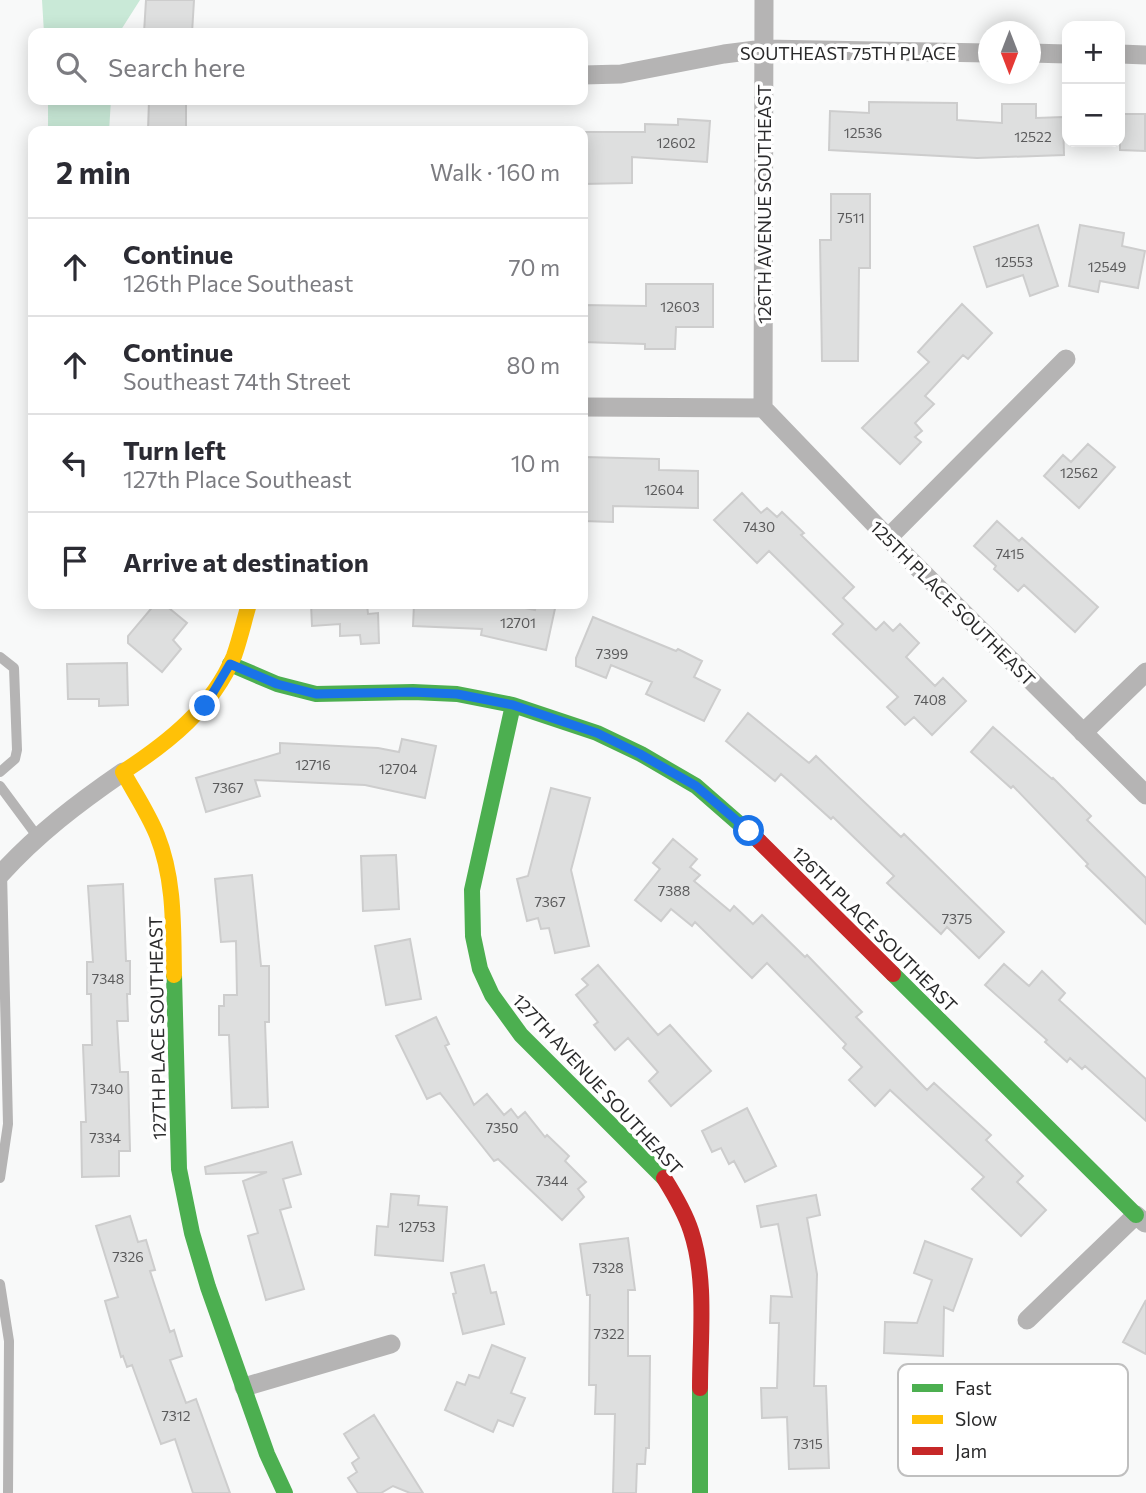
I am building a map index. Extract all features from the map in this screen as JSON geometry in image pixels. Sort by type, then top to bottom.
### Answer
[{"type":"street","name":"126TH AVENUE SOUTHEAST","points":[[763,408],[764,0]]},
{"type":"street","name":"SOUTHEAST 75TH PLACE","points":[[588,75],[621,74],[764,49],[978,53]]},
{"type":"street","points":[[1041,53],[1062,54]]},
{"type":"street","points":[[1125,54],[1146,55]]},
{"type":"street","points":[[888,538],[1066,359]]},
{"type":"street","points":[[588,407],[763,408]]},
{"type":"street","name":"125TH PLACE SOUTHEAST","points":[[763,408],[888,538],[1146,795]]},
{"type":"street","points":[[1,873],[37,836],[72,807],[156,751],[205,706],[230,664],[247,609]]},
{"type":"street","name":"126TH PLACE SOUTHEAST","points":[[230,664],[277,684],[316,694],[457,694],[513,705],[597,733],[696,786],[749,831],[1141,1220]]},
{"type":"street","points":[[1083,733],[1146,671]]},
{"type":"street","name":"127TH AVENUE SOUTHEAST","points":[[513,705],[471,890],[474,945],[483,978],[496,1003],[518,1032],[661,1173],[678,1200],[691,1229],[698,1256],[700,1293],[700,1493]]},
{"type":"street","name":"127TH PLACE SOUTHEAST","points":[[123,772],[156,833],[166,863],[173,905],[179,1169],[192,1233],[208,1287],[267,1454],[285,1493]]},
{"type":"street","points":[[1027,1320],[1141,1220]]},
{"type":"street","points":[[244,1387],[391,1344]]},
{"type":"lane","points":[[0,657],[14,668],[17,750],[15,759],[0,772]]},
{"type":"lane","points":[[0,786],[37,836]]},
{"type":"lane","points":[[0,1178],[8,1124],[1,873]]},
{"type":"lane","points":[[0,1284],[9,1341],[8,1493]]},
{"type":"green space","points":[[42,0],[140,0],[122,28],[44,28]]},
{"type":"green space","points":[[48,105],[111,105],[109,126],[48,126]]},
{"type":"building","points":[[146,0],[194,0],[192,28],[144,28]]},
{"type":"building","points":[[869,102],[957,103],[957,120],[1002,123],[1002,104],[1036,104],[1036,118],[1062,117],[1064,155],[977,158],[829,150],[830,111],[869,113]]},
{"type":"building","points":[[149,105],[186,105],[186,126],[148,126]]},
{"type":"building","points":[[1125,114],[1145,114],[1145,151],[1120,150],[1120,147],[1125,147]]},
{"type":"building","points":[[678,119],[710,121],[707,162],[632,157],[632,183],[588,184],[588,132],[645,132],[645,124],[678,125]]},
{"type":"building","points":[[831,194],[870,194],[870,268],[859,268],[858,361],[822,361],[820,240],[831,240]]},
{"type":"building","points":[[1038,225],[1058,286],[1030,296],[1023,275],[987,287],[974,247]]},
{"type":"building","points":[[1080,225],[1124,233],[1122,246],[1145,251],[1138,288],[1100,281],[1098,292],[1069,286]]},
{"type":"building","points":[[646,284],[713,284],[713,327],[676,327],[675,349],[645,349],[645,344],[588,342],[588,305],[646,306]]},
{"type":"building","points":[[962,304],[992,333],[968,359],[963,355],[925,396],[934,404],[915,423],[922,431],[915,437],[921,442],[900,464],[862,428],[929,362],[918,352]]},
{"type":"building","points":[[1088,444],[1115,467],[1079,508],[1044,476],[1063,455],[1071,462]]},
{"type":"building","points":[[588,457],[659,459],[659,470],[698,471],[698,508],[613,506],[613,522],[588,521]]},
{"type":"building","points":[[742,493],[761,513],[767,508],[777,517],[782,512],[804,533],[801,535],[854,587],[843,598],[876,630],[884,622],[893,631],[900,624],[919,643],[906,657],[935,686],[943,678],[966,701],[932,735],[914,717],[905,725],[887,707],[898,697],[833,634],[843,624],[769,551],[757,563],[714,520]]},
{"type":"building","points":[[997,521],[1019,541],[1022,538],[1098,607],[1075,632],[1024,585],[1018,591],[974,546]]},
{"type":"building","points":[[151,609],[170,609],[187,623],[173,640],[181,649],[162,672],[128,643],[128,636]]},
{"type":"building","points":[[311,609],[368,609],[368,614],[378,613],[379,643],[361,644],[360,635],[340,636],[340,624],[312,626]]},
{"type":"building","points":[[414,609],[555,609],[546,650],[481,635],[482,629],[413,626]]},
{"type":"building","points":[[593,617],[676,651],[678,649],[702,661],[694,677],[720,690],[704,721],[646,694],[652,682],[611,665],[606,678],[576,666],[576,658]]},
{"type":"building","points":[[127,663],[128,705],[99,706],[99,699],[68,699],[67,664]]},
{"type":"building","points":[[748,713],[809,763],[816,756],[901,837],[904,834],[1004,932],[979,958],[947,927],[941,934],[887,883],[894,876],[833,817],[831,819],[781,774],[775,781],[726,741]]},
{"type":"building","points":[[993,727],[1053,778],[1091,816],[1087,820],[1146,878],[1146,924],[1086,866],[1088,864],[1013,786],[1011,788],[971,752]]},
{"type":"building","points":[[402,739],[436,746],[425,798],[365,785],[255,780],[260,796],[206,812],[196,778],[280,753],[280,743],[378,748],[399,752]]},
{"type":"building","points":[[551,788],[590,798],[571,870],[589,946],[555,953],[549,928],[541,929],[538,918],[527,921],[517,879],[528,876]]},
{"type":"building","points":[[673,839],[697,859],[690,867],[700,875],[694,881],[730,911],[734,906],[753,924],[762,915],[805,957],[807,955],[862,1012],[856,1017],[927,1090],[934,1083],[991,1135],[986,1140],[1023,1176],[1017,1182],[1046,1210],[1021,1236],[972,1189],[984,1177],[890,1090],[875,1106],[849,1080],[862,1067],[843,1048],[846,1044],[767,963],[752,978],[695,922],[692,926],[671,909],[661,921],[635,900],[660,869],[653,863]]},
{"type":"building","points":[[396,855],[399,909],[363,911],[361,856]]},
{"type":"building","points":[[252,875],[261,966],[269,966],[269,1022],[265,1022],[268,1107],[232,1108],[229,1035],[219,1035],[219,1006],[224,1006],[224,995],[237,995],[236,941],[221,942],[215,879]]},
{"type":"building","points":[[123,884],[130,994],[127,994],[128,1021],[117,1021],[120,1072],[128,1072],[130,1151],[119,1151],[119,1176],[82,1177],[81,1122],[86,1122],[83,1045],[92,1045],[91,994],[87,994],[87,962],[93,962],[88,886]]},
{"type":"building","points":[[410,939],[421,999],[386,1005],[375,946]]},
{"type":"building","points":[[1004,964],[1029,986],[1042,971],[1065,993],[1059,1000],[1146,1079],[1146,1121],[1085,1066],[1082,1069],[1070,1058],[1067,1062],[1045,1042],[1047,1040],[985,985]]},
{"type":"building","points":[[598,965],[658,1035],[670,1025],[711,1071],[671,1106],[649,1081],[658,1072],[628,1038],[615,1050],[594,1025],[598,1022],[576,995],[588,985],[582,979]]},
{"type":"building","points":[[436,1017],[449,1044],[445,1046],[474,1105],[487,1094],[504,1115],[511,1109],[518,1118],[525,1112],[545,1137],[547,1135],[569,1156],[565,1161],[586,1182],[578,1189],[584,1197],[562,1220],[498,1159],[494,1161],[440,1093],[427,1099],[396,1036]]},
{"type":"building","points":[[747,1108],[776,1166],[745,1182],[734,1161],[729,1164],[721,1148],[712,1152],[702,1131]]},
{"type":"building","points":[[292,1142],[301,1174],[283,1179],[291,1207],[280,1210],[304,1289],[266,1300],[248,1236],[258,1233],[243,1181],[267,1172],[206,1174],[205,1167]]},
{"type":"building","points":[[391,1194],[419,1196],[418,1205],[447,1207],[443,1261],[375,1255],[377,1226],[388,1227]]},
{"type":"building","points":[[816,1195],[820,1215],[807,1218],[817,1274],[814,1386],[826,1386],[829,1468],[789,1469],[787,1417],[762,1418],[761,1388],[777,1388],[779,1323],[770,1323],[771,1296],[792,1297],[778,1224],[761,1227],[757,1206]]},
{"type":"building","points":[[130,1216],[138,1242],[146,1240],[155,1270],[150,1271],[170,1332],[174,1330],[182,1356],[170,1360],[186,1403],[196,1399],[230,1493],[193,1493],[175,1439],[161,1444],[132,1365],[127,1367],[123,1356],[121,1357],[105,1301],[118,1297],[96,1226]]},
{"type":"building","points":[[628,1238],[635,1290],[628,1290],[628,1356],[650,1356],[649,1448],[646,1448],[645,1464],[637,1464],[636,1493],[613,1493],[615,1414],[595,1414],[596,1385],[589,1385],[590,1295],[587,1295],[580,1244]]},
{"type":"building","points":[[925,1241],[972,1259],[953,1311],[944,1307],[943,1356],[884,1353],[885,1322],[917,1323],[932,1280],[914,1273]]},
{"type":"building","points":[[484,1265],[491,1293],[496,1292],[504,1324],[463,1334],[451,1273]]},
{"type":"building","points":[[1146,1300],[1146,1354],[1123,1342]]},
{"type":"building","points":[[492,1345],[525,1358],[511,1393],[525,1398],[513,1426],[498,1420],[493,1432],[445,1410],[457,1382],[465,1385],[469,1375],[479,1378]]},
{"type":"building","points":[[374,1415],[423,1493],[410,1493],[393,1486],[381,1493],[358,1493],[348,1478],[357,1472],[352,1463],[359,1458],[344,1434]]},
{"type":"traffic: fast","points":[[230,664],[277,684],[316,694],[457,694],[513,705],[597,733],[641,754],[696,786],[759,841]]},
{"type":"traffic: fast","points":[[513,705],[472,890],[473,936],[480,969],[492,995],[521,1035],[664,1178]]},
{"type":"traffic: fast","points":[[893,974],[1136,1215]]},
{"type":"traffic: fast","points":[[174,975],[179,1169],[192,1233],[208,1287],[267,1454],[285,1493]]},
{"type":"traffic: fast","points":[[700,1388],[700,1493]]},
{"type":"traffic: slow","points":[[174,975],[172,904],[163,852],[157,835],[123,772],[173,736],[214,692],[234,656],[248,609]]},
{"type":"traffic: jam","points":[[759,841],[893,974]]},
{"type":"traffic: jam","points":[[664,1178],[686,1217],[696,1249],[702,1308],[700,1388]]},
{"type":"route","points":[[205,706],[230,664],[277,684],[316,694],[457,694],[513,705],[597,733],[640,754],[696,786],[749,831]]}]
